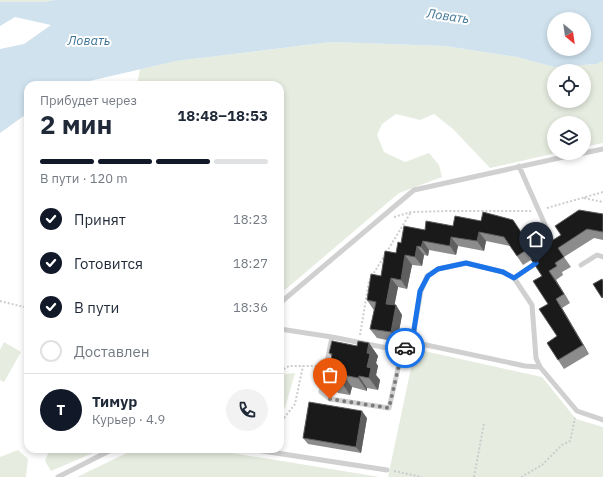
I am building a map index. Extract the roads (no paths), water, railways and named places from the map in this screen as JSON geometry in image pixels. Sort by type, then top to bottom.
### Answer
[{"type":"lane","points":[[591,151],[603,149]]},
{"type":"lane","points":[[284,300],[414,190],[549,160]]},
{"type":"lane","points":[[519,166],[554,244],[550,249]]},
{"type":"lane","points":[[581,265],[597,255],[603,257]]},
{"type":"lane","points":[[332,337],[324,367],[321,392],[330,399],[389,408],[402,352],[412,342],[420,291],[428,276],[438,269],[466,263],[503,272],[514,278],[532,305],[536,358],[540,367],[577,411],[603,420]]},
{"type":"lane","points":[[514,278],[536,263]]},
{"type":"lane","points":[[284,330],[359,342],[402,352]]},
{"type":"lane","points":[[412,342],[525,366],[540,367]]},
{"type":"lane","points":[[58,477],[105,453]]},
{"type":"lane","points":[[276,453],[387,470]]},
{"type":"water","name":"Ловать","points":[[55,0],[603,0],[603,61],[597,64],[547,65],[517,57],[445,46],[331,42],[176,61],[89,81],[24,81],[24,116],[0,133],[0,49],[24,44],[51,25],[15,17],[0,26],[0,2],[44,2]]}]
